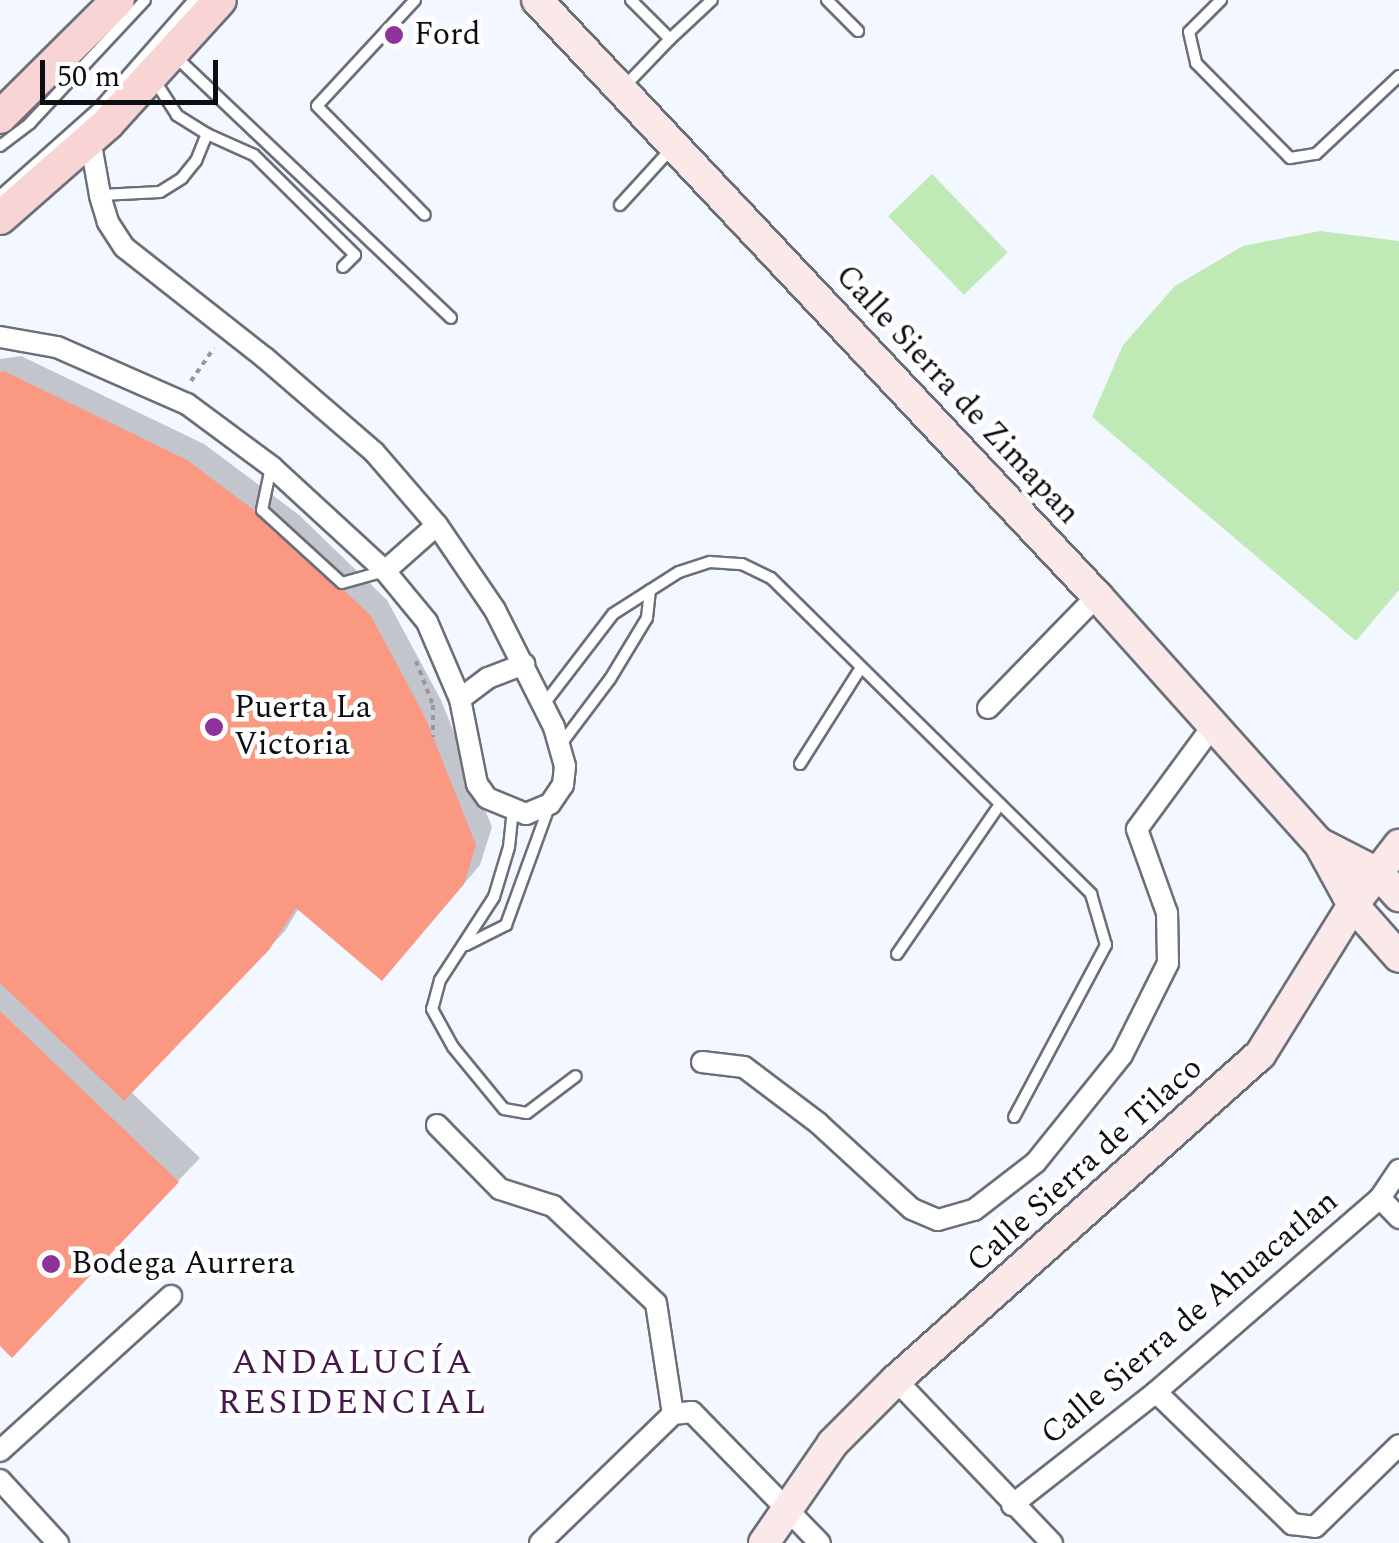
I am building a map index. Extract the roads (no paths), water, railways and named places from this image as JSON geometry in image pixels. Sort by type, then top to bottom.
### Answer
[{"type":"main road","points":[[5,103],[118,0]]},
{"type":"main road","points":[[0,218],[90,139],[220,0]]},
{"type":"street","name":"Calle Sierra de Zimapan","points":[[538,0],[1098,596],[1319,843],[1352,906],[1399,957]]},
{"type":"street","points":[[0,337],[57,347],[187,404],[272,466],[385,571],[427,622],[460,699],[477,784],[487,798],[535,814],[550,804],[563,785],[561,744],[495,610],[437,524],[374,452],[266,358],[148,270],[124,247],[100,195],[90,139]]},
{"type":"street","points":[[385,571],[437,524]]},
{"type":"street","points":[[988,708],[1098,596]]},
{"type":"street","points":[[460,699],[488,678],[524,664]]},
{"type":"street","points":[[702,1062],[744,1067],[818,1123],[912,1209],[938,1220],[974,1210],[1036,1162],[1122,1054],[1161,979],[1168,964],[1167,912],[1137,828],[1212,727]]},
{"type":"street","name":"Calle Sierra de Zimapan","points":[[1319,843],[1389,885]]},
{"type":"street","name":"Calle Sierra de Tilaco","points":[[764,1543],[832,1443],[896,1380],[1260,1055],[1352,906],[1389,885],[1399,845]]},
{"type":"street","points":[[437,1124],[500,1190],[553,1206],[656,1304],[673,1414]]},
{"type":"street","name":"Calle Sierra de Ahuacatlan","points":[[1012,1504],[1156,1392],[1380,1198],[1399,1170]]},
{"type":"street","points":[[1380,1198],[1399,1218]]},
{"type":"street","points":[[0,1451],[171,1296]]},
{"type":"street","points":[[896,1380],[1052,1543]]},
{"type":"street","points":[[1156,1392],[1292,1524],[1315,1527],[1399,1445]]},
{"type":"street","points":[[540,1543],[673,1414],[692,1412],[820,1543]]},
{"type":"street","points":[[0,1480],[58,1543]]},
{"type":"lane","points":[[0,146],[30,123],[146,0]]},
{"type":"lane","points":[[0,196],[99,108],[194,0]]},
{"type":"lane","points":[[415,0],[317,106],[425,215]]},
{"type":"lane","points":[[631,0],[670,39]]},
{"type":"lane","points":[[622,90],[712,0]]},
{"type":"lane","points":[[827,0],[858,30]]},
{"type":"lane","points":[[1221,0],[1188,32],[1196,63],[1290,158],[1316,154],[1399,76]]},
{"type":"lane","points":[[161,64],[177,115],[254,156],[355,255],[343,267]]},
{"type":"lane","points":[[161,64],[451,318]]},
{"type":"lane","points":[[100,195],[160,192],[182,178],[207,134]]},
{"type":"lane","points":[[620,204],[674,144]]},
{"type":"lane","points":[[272,466],[262,510],[342,583],[385,571]]},
{"type":"lane","points":[[544,704],[613,614],[679,572],[710,562],[742,564],[771,578],[1091,894],[1106,945],[1014,1117]]},
{"type":"lane","points":[[561,744],[610,679],[646,618],[650,590]]},
{"type":"lane","points":[[800,764],[860,669]]},
{"type":"lane","points":[[465,946],[506,925],[550,804]]},
{"type":"lane","points":[[897,954],[1000,804]]},
{"type":"lane","points":[[514,809],[509,847],[494,896],[440,980],[432,1009],[452,1048],[504,1109],[527,1112],[576,1076]]},
{"type":"place","name":"Ford","points":[[394,35]]},
{"type":"place","name":"Puerta La Victoria","points":[[214,727]]},
{"type":"place","name":"Bodega Aurrera","points":[[51,1264]]},
{"type":"district","name":"ANDALUCÍA RESIDENCIAL","points":[[353,1383]]}]
